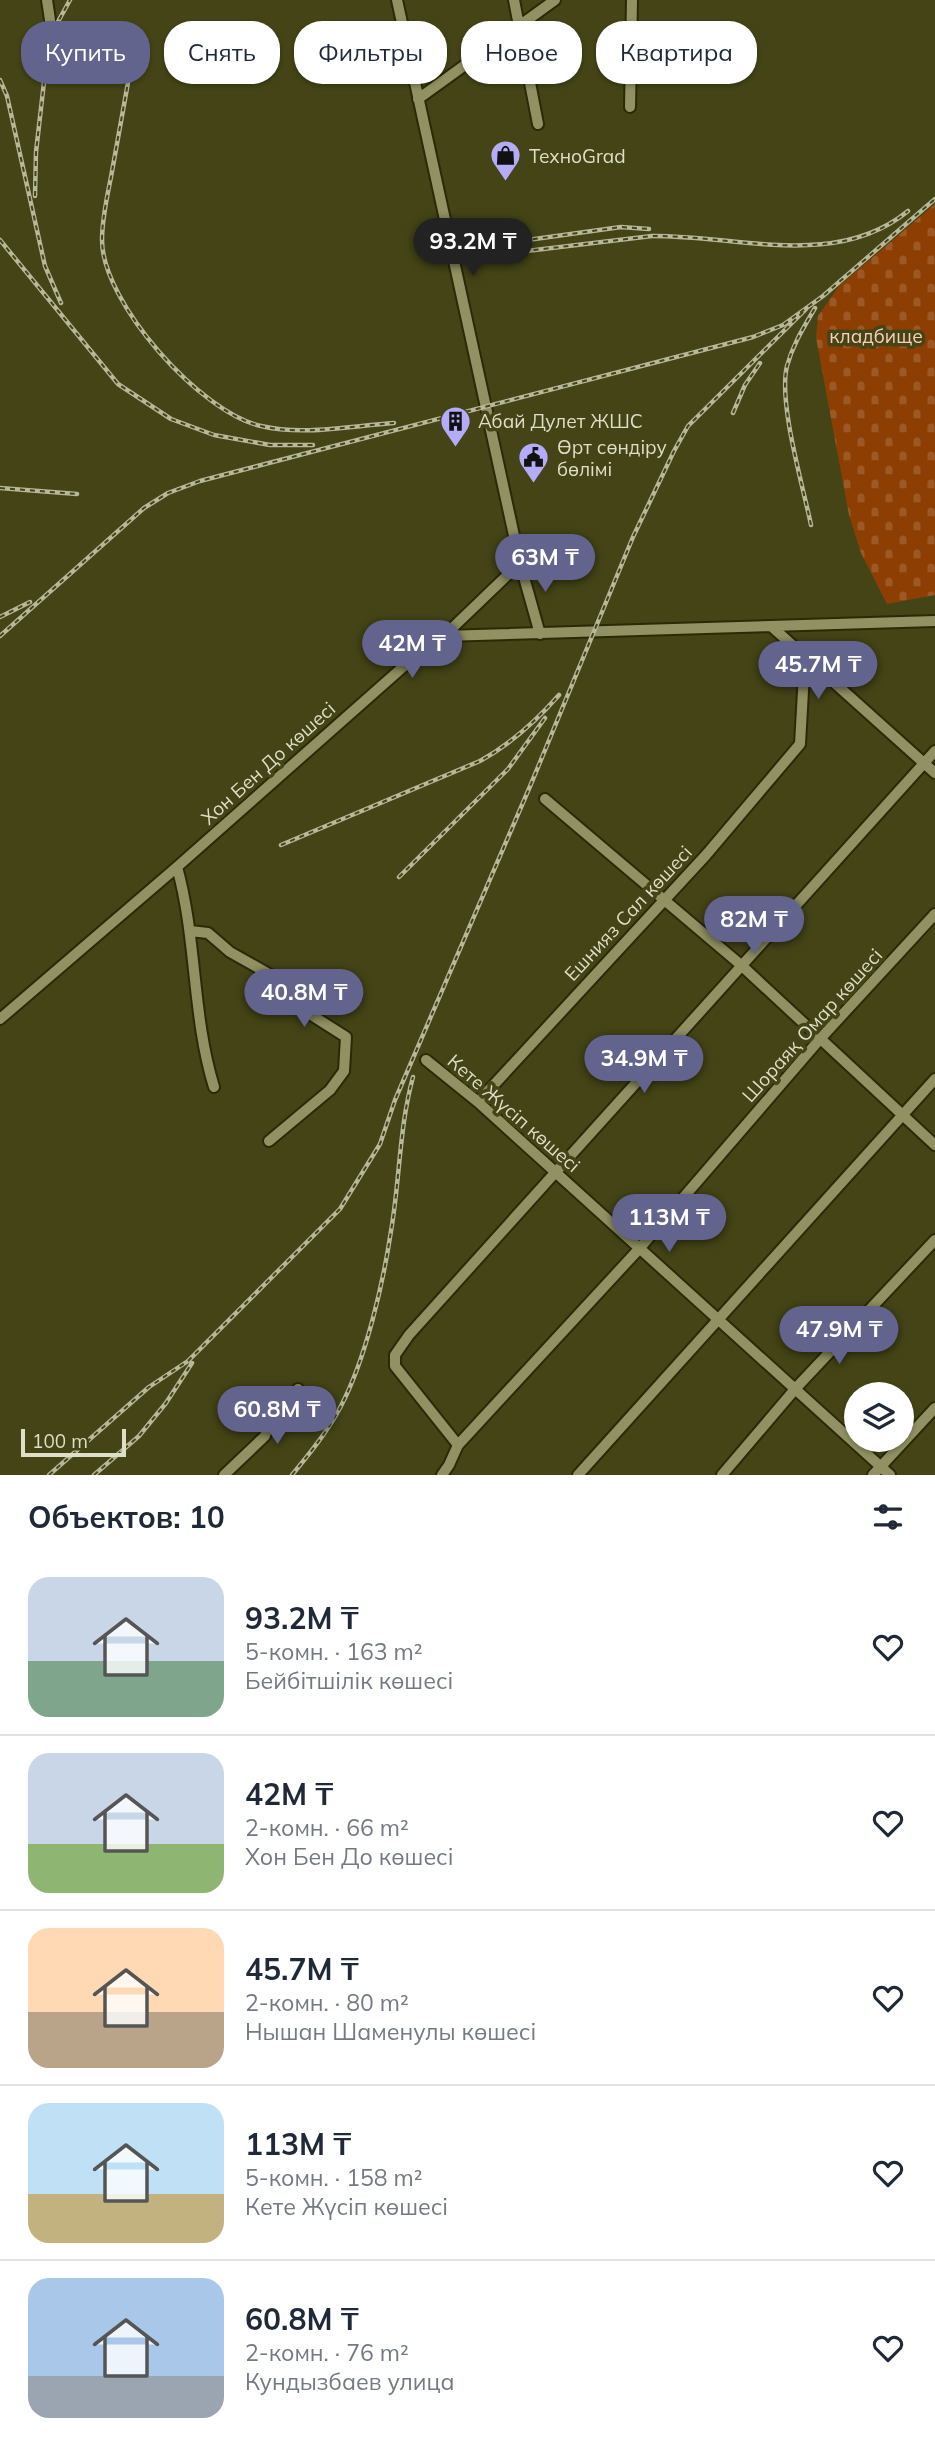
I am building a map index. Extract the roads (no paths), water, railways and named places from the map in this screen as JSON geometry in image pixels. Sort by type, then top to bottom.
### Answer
[{"type":"street","points":[[47,0],[50,20]]},
{"type":"street","points":[[397,0],[520,563],[540,634]]},
{"type":"street","points":[[514,0],[518,21]]},
{"type":"street","points":[[525,21],[555,0]]},
{"type":"street","points":[[630,107],[632,0]]},
{"type":"street","points":[[418,99],[461,67]]},
{"type":"street","points":[[530,84],[538,124]]},
{"type":"street","name":"Хон Бен До көшесі","points":[[0,1019],[177,867],[402,667],[444,636],[520,563]]},
{"type":"street","points":[[444,636],[935,621]]},
{"type":"street","points":[[771,626],[935,773]]},
{"type":"street","name":"Ешнияз Сал көшесі","points":[[478,1102],[706,855],[800,744],[805,656]]},
{"type":"street","points":[[458,1445],[395,1366],[395,1355],[409,1335],[555,1171],[935,751]]},
{"type":"street","points":[[545,799],[741,965],[935,1145]]},
{"type":"street","points":[[177,867],[190,931],[207,1064],[214,1087]]},
{"type":"street","name":"Шораяқ Омар көшесі","points":[[442,1475],[458,1445],[639,1249],[820,1039],[935,914]]},
{"type":"street","points":[[190,931],[208,933],[230,952],[278,979],[313,1016],[346,1037],[344,1071],[330,1090],[269,1141]]},
{"type":"street","name":"Кете Жүсіп көшесі","points":[[426,1060],[478,1102],[719,1318],[882,1472]]},
{"type":"street","points":[[578,1475],[935,1079]]},
{"type":"street","points":[[722,1475],[796,1388],[935,1240]]},
{"type":"street","points":[[224,1475],[265,1436],[270,1421],[298,1389]]},
{"type":"street","points":[[882,1472],[935,1408]]},
{"type":"street","points":[[449,1465],[458,1475]]},
{"type":"railway","points":[[35,196],[36,152],[49,38],[70,0]]},
{"type":"railway","points":[[0,80],[7,96],[45,266],[61,303]]},
{"type":"railway","points":[[128,84],[105,208],[102,240],[106,266],[118,294],[136,323],[184,378],[237,417],[261,426],[293,430],[394,423]]},
{"type":"railway","points":[[0,636],[144,508],[168,493],[200,481],[753,337],[783,325],[823,296],[935,199]]},
{"type":"railway","points":[[484,256],[652,236],[818,245],[849,240],[880,229],[908,211]]},
{"type":"railway","points":[[513,242],[621,227],[649,229]]},
{"type":"railway","points":[[0,240],[118,384],[171,419],[214,435],[270,445],[313,445]]},
{"type":"railway","points":[[811,525],[789,422],[785,382],[792,350],[815,308]]},
{"type":"railway","points":[[49,1475],[149,1387],[188,1361],[340,1209],[380,1144],[395,1100],[531,784],[633,537],[674,451],[688,426],[806,309]]},
{"type":"railway","points":[[733,413],[745,385],[760,363]]},
{"type":"railway","points":[[0,488],[77,494]]},
{"type":"railway","points":[[0,617],[30,602]]},
{"type":"railway","points":[[281,845],[480,761],[522,731],[559,695]]},
{"type":"railway","points":[[399,877],[508,769],[545,718]]},
{"type":"railway","points":[[292,1475],[336,1415],[366,1344],[388,1252],[405,1115],[413,1077]]},
{"type":"railway","points":[[94,1475],[139,1436],[166,1403],[192,1363]]},
{"type":"place","name":"ТехноGrad","points":[[506,183]]},
{"type":"place","name":"Абай Дулет ЖШС","points":[[455,448]]},
{"type":"place","name":"Өрт сөндіру бөлімі","points":[[534,485]]},
{"type":"park label","name":"кладбище","points":[[876,336]]}]
